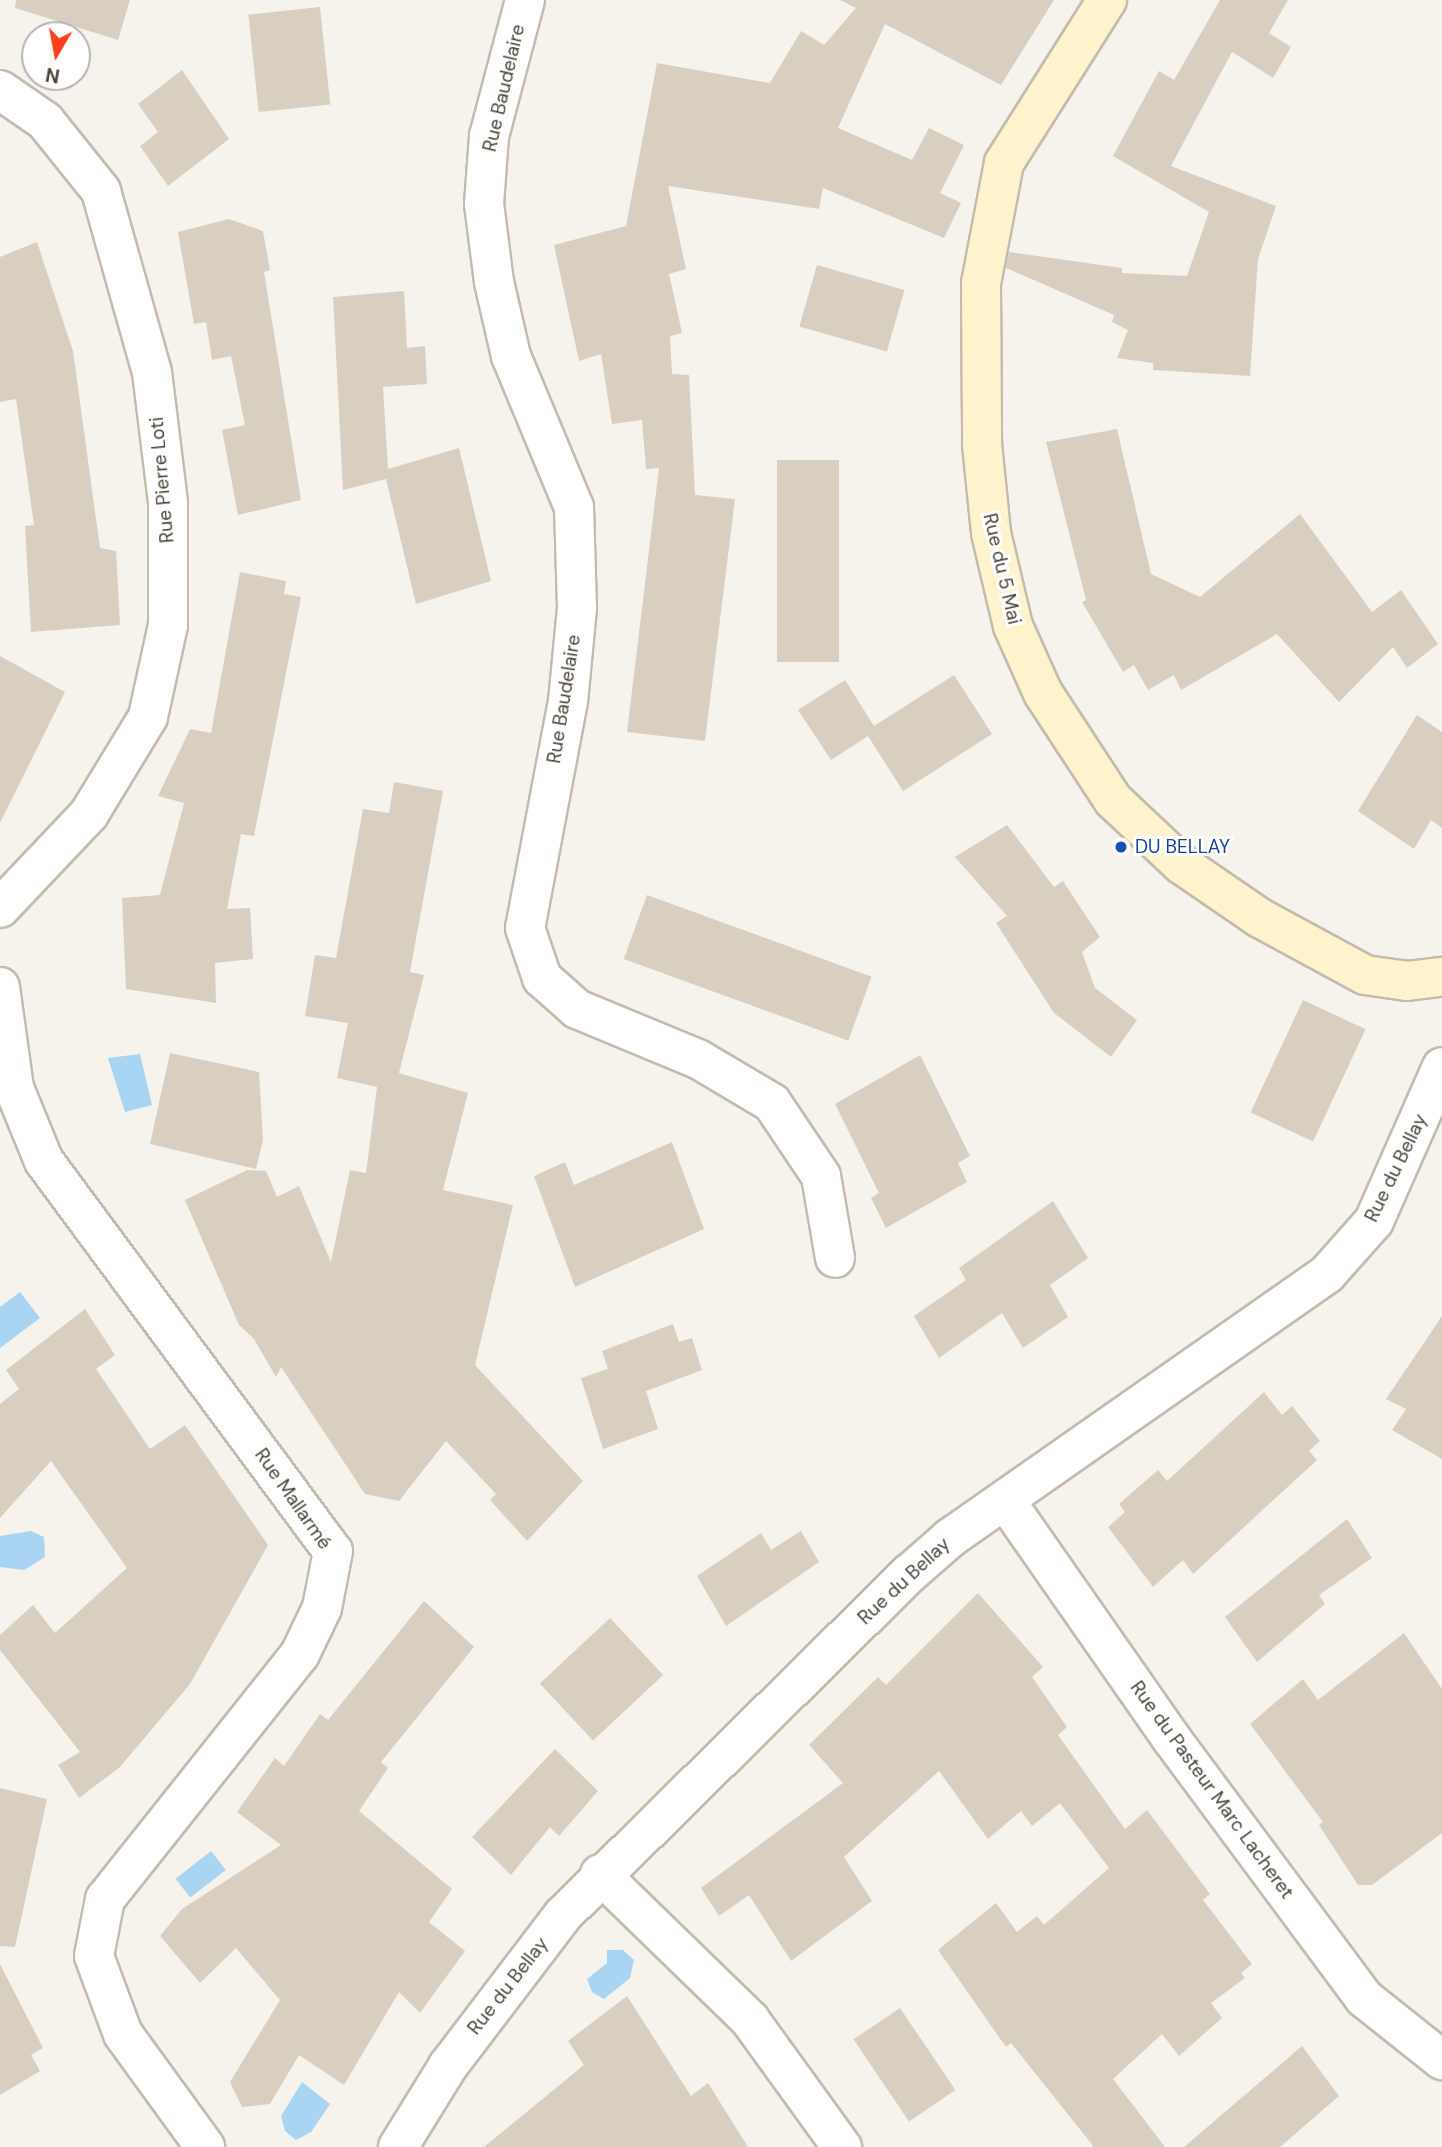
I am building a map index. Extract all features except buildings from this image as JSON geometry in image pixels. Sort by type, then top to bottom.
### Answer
[{"type":"main road","name":"Rue du 5 Mai","points":[[1107,0],[1003,163],[981,284],[982,444],[991,533],[1013,626],[1043,693],[1113,800],[1181,864],[1260,918],[1365,975],[1407,981],[1442,977]]},
{"type":"street","name":"Rue Baudelaire","points":[[525,0],[489,136],[484,204],[511,356],[574,507],[577,608],[568,701],[524,928],[542,978],[577,1009],[698,1059],[772,1103],[821,1176],[835,1258]]},
{"type":"street","name":"Rue Pierre Loti","points":[[0,90],[45,121],[101,191],[121,246],[154,385],[168,503],[168,625],[148,717],[89,814],[0,908]]},
{"type":"street","name":"Rue Mallarmé","points":[[0,988],[14,1088],[44,1161],[333,1551],[322,1608],[300,1654],[105,1899],[94,1956],[123,2034],[205,2147]]},
{"type":"street","name":"Rue du Bellay","points":[[398,2147],[448,2066],[510,1982],[600,1874],[909,1574],[1005,1500],[1327,1274],[1374,1220],[1442,1067]]},
{"type":"street","name":"Rue du Pasteur Marc Lacheret","points":[[1005,1500],[1171,1738],[1364,1998],[1442,2060]]},
{"type":"street","points":[[600,1874],[750,2020],[842,2147]]},
{"type":"water","points":[[140,1054],[152,1105],[125,1112],[108,1058]]},
{"type":"water","points":[[20,1292],[40,1318],[0,1348],[0,1307]]},
{"type":"water","points":[[31,1531],[44,1537],[45,1557],[24,1570],[0,1567],[0,1536]]},
{"type":"water","points":[[211,1851],[226,1870],[190,1898],[176,1879]]},
{"type":"water","points":[[607,1950],[623,1950],[634,1960],[630,1978],[604,1999],[592,1992],[587,1979],[607,1963]]},
{"type":"water","points":[[302,2082],[330,2104],[311,2132],[296,2140],[285,2131],[281,2116]]},
{"type":"place","name":"DU BELLAY","points":[[1121,847]]}]
